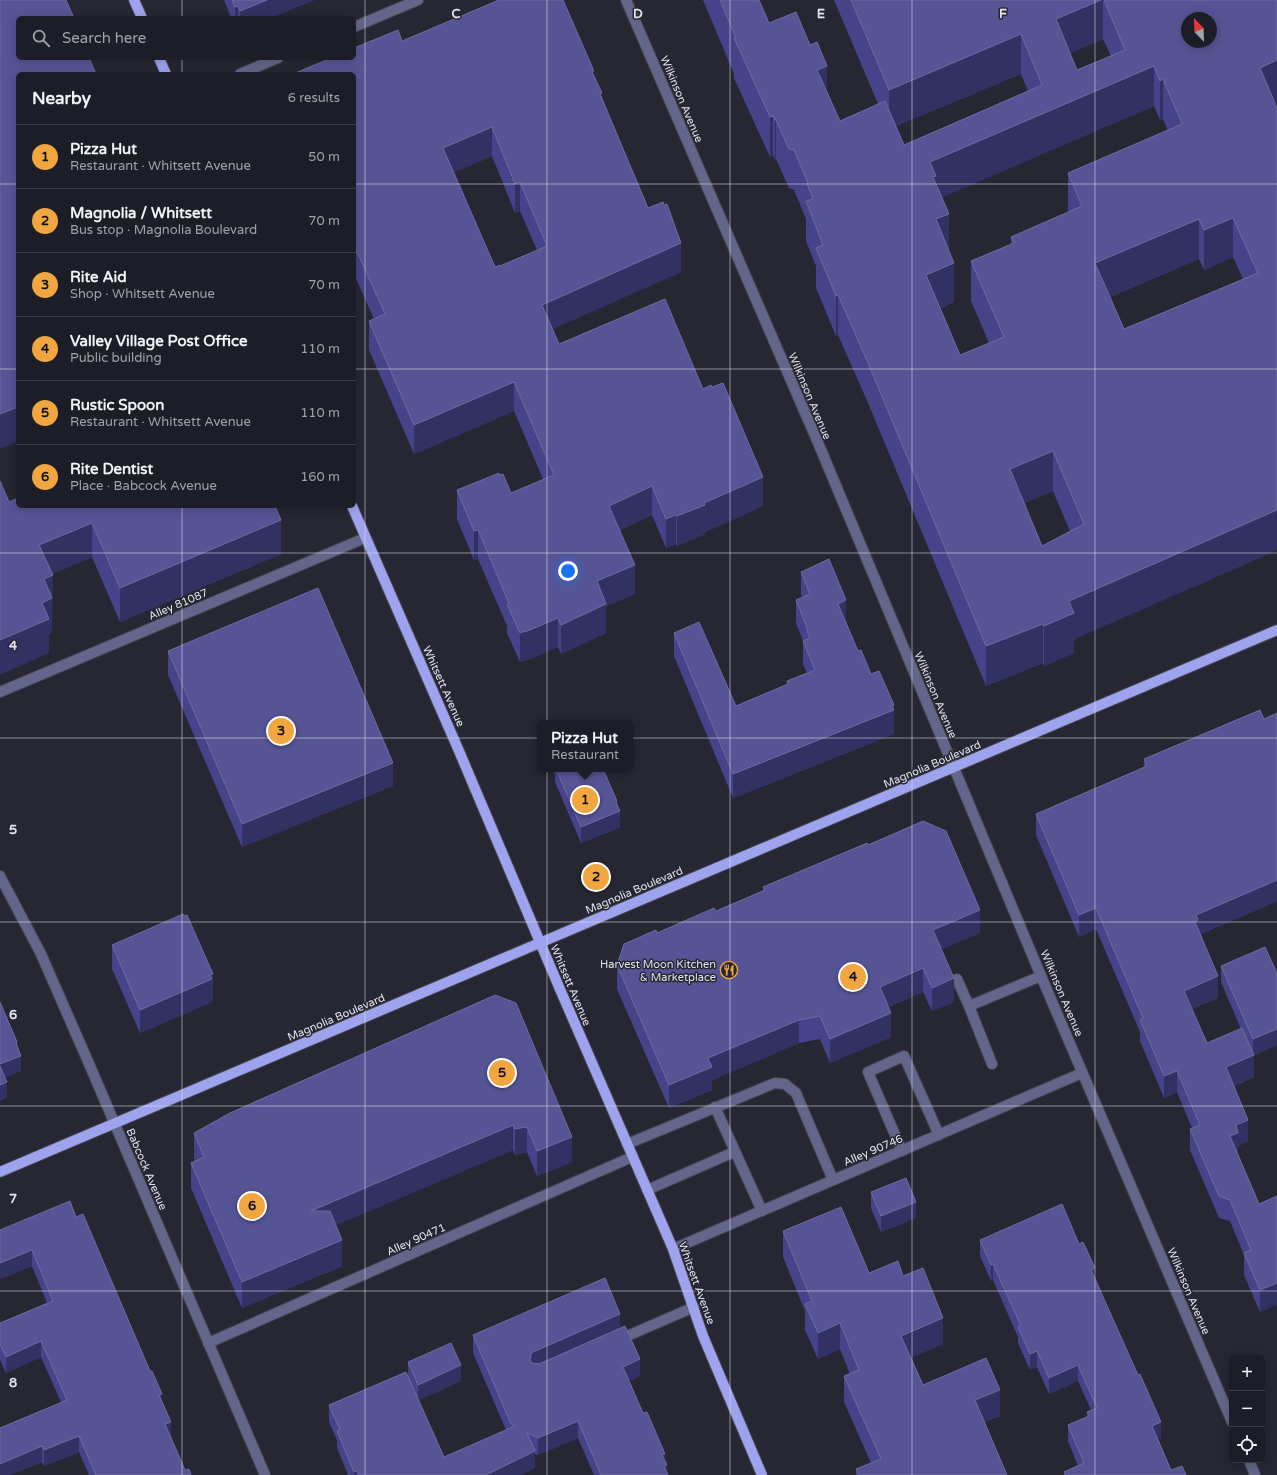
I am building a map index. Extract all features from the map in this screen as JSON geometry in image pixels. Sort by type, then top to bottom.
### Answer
[{"type":"main road","points":[[134,0],[141,16]]},
{"type":"main road","points":[[160,60],[165,72]]},
{"type":"main road","name":"Whitsett Avenue","points":[[353,508],[673,1249],[704,1336],[762,1475]]},
{"type":"main road","name":"Magnolia Boulevard","points":[[0,1172],[1277,630]]},
{"type":"street","points":[[356,26],[418,0]]},
{"type":"street","name":"Wilkinson Avenue","points":[[626,0],[819,445],[1041,976],[1229,1415]]},
{"type":"street","points":[[245,72],[273,60]]},
{"type":"street","name":"Alley 81087","points":[[0,692],[365,538]]},
{"type":"street","name":"Babcock Avenue","points":[[0,876],[41,954],[265,1475]]},
{"type":"street","points":[[969,1006],[1041,976]]},
{"type":"street","points":[[957,978],[992,1064]]},
{"type":"street","points":[[902,1151],[868,1072],[904,1056],[939,1135]]},
{"type":"street","name":"Alley 90746","points":[[673,1249],[1082,1073]]},
{"type":"street","points":[[627,1144],[775,1083],[785,1084],[796,1093],[833,1180]]},
{"type":"street","points":[[715,1107],[734,1152],[762,1211]]},
{"type":"street","points":[[648,1190],[734,1152]]},
{"type":"street","name":"Alley 90471","points":[[208,1343],[632,1157]]},
{"type":"street","points":[[608,1344],[694,1307]]},
{"type":"street","points":[[1249,1463],[1255,1475]]},
{"type":"building","points":[[0,0],[66,0],[73,16],[16,16],[16,60],[90,60],[95,72],[16,72],[16,408],[0,414]]},
{"type":"building","points":[[232,0],[267,0],[240,11],[238,6],[235,7]]},
{"type":"building","points":[[499,0],[563,0],[594,71],[592,72],[602,93],[600,94],[648,208],[663,202],[664,205],[667,204],[681,243],[542,305],[559,344],[665,299],[703,389],[711,385],[712,387],[723,383],[763,477],[704,503],[705,505],[666,519],[652,486],[609,506],[635,565],[597,581],[606,604],[561,625],[558,618],[520,633],[478,530],[474,531],[457,490],[499,473],[500,475],[503,474],[511,493],[554,475],[514,382],[414,425],[369,321],[385,314],[356,249],[356,72],[298,72],[326,60],[356,60],[356,47],[398,30],[402,41]],"holes":[[[492,127],[515,184],[520,182],[547,246],[495,267],[443,148]]]},
{"type":"building","points":[[720,0],[759,0],[769,23],[796,12],[810,45],[817,42],[827,66],[817,70],[840,121],[885,101],[904,145],[1042,85],[1021,34],[889,90],[851,0],[1101,0],[1056,19],[1077,70],[1125,50],[1104,0],[1277,0],[1277,60],[1260,68],[1277,108],[1277,510],[1069,601],[1074,613],[1044,626],[1043,624],[986,646],[868,363],[838,295],[836,296],[816,248],[823,245],[806,201],[813,199],[807,184],[808,183],[794,150],[789,149],[776,120],[773,116],[770,117],[734,38],[736,38]],"holes":[[[1154,66],[1160,81],[1163,79],[1182,124],[1068,173],[1082,206],[1011,237],[1014,243],[971,261],[1004,337],[960,355],[926,275],[954,263],[936,219],[949,214],[933,177],[936,176],[930,162]],[[1233,218],[1258,273],[1124,329],[1095,263],[1199,219],[1204,230]],[[1053,451],[1084,524],[1042,546],[1010,469]]]},
{"type":"building","points":[[0,481],[9,502],[16,499],[16,508],[276,508],[281,520],[120,588],[92,523],[39,545],[53,575],[44,579],[52,598],[42,603],[49,619],[0,640]]},
{"type":"building","points":[[829,559],[846,600],[838,604],[858,651],[861,650],[871,674],[879,671],[894,705],[892,706],[894,710],[733,774],[674,633],[699,622],[736,706],[788,684],[787,681],[815,670],[803,641],[810,638],[796,600],[810,594],[801,572]]},
{"type":"building","points":[[318,588],[393,763],[242,824],[168,651]]},
{"type":"building","points":[[1260,710],[1264,719],[1277,713],[1277,880],[1196,915],[1198,920],[1195,922],[1218,976],[1184,991],[1207,1043],[1242,1028],[1254,1055],[1226,1067],[1248,1120],[1236,1125],[1238,1133],[1230,1136],[1259,1204],[1277,1196],[1277,1283],[1260,1290],[1244,1253],[1251,1250],[1230,1200],[1219,1196],[1190,1129],[1200,1125],[1177,1071],[1164,1076],[1140,1020],[1143,1018],[1096,908],[1079,915],[1036,814],[1147,766],[1144,759]]},
{"type":"building","points":[[557,772],[604,772],[617,801],[616,802],[620,811],[581,827]]},
{"type":"building","points":[[923,821],[946,831],[980,910],[933,930],[954,978],[932,988],[923,968],[880,987],[891,1013],[830,1039],[820,1016],[799,1020],[708,1058],[712,1067],[669,1085],[617,965],[624,944],[656,930],[657,933],[714,908],[716,911],[765,890],[763,887],[867,843],[868,845]]},
{"type":"building","points":[[183,914],[184,916],[187,915],[213,974],[210,975],[212,979],[140,1010],[112,945]]},
{"type":"building","points":[[1265,947],[1277,973],[1277,1029],[1253,1039],[1221,966]]},
{"type":"building","points":[[495,995],[516,1003],[572,1137],[537,1151],[527,1127],[515,1129],[513,1125],[311,1211],[330,1211],[342,1240],[242,1282],[191,1163],[204,1157],[194,1133],[230,1113]]},
{"type":"building","points":[[0,1002],[17,1042],[16,1043],[21,1056],[0,1064]]},
{"type":"building","points":[[0,1066],[7,1082],[0,1085]]},
{"type":"building","points":[[906,1178],[916,1202],[881,1216],[871,1192]]},
{"type":"building","points":[[70,1201],[76,1217],[83,1214],[150,1371],[152,1371],[162,1394],[159,1395],[171,1422],[165,1424],[185,1470],[189,1469],[191,1475],[96,1475],[79,1436],[44,1450],[42,1446],[0,1464],[0,1428],[67,1400],[41,1341],[6,1357],[0,1344],[0,1323],[53,1301],[32,1250],[0,1263],[0,1230]]},
{"type":"building","points":[[1062,1204],[1079,1244],[1083,1242],[1095,1268],[1091,1270],[1138,1375],[1140,1374],[1161,1422],[1152,1426],[1171,1470],[1182,1466],[1186,1475],[1066,1475],[1064,1472],[1084,1463],[1068,1425],[1089,1416],[1087,1412],[1097,1408],[1078,1365],[1049,1378],[1037,1351],[1030,1354],[1018,1327],[1021,1326],[993,1264],[991,1265],[980,1240]]},
{"type":"building","points":[[841,1207],[869,1273],[898,1261],[903,1276],[923,1268],[943,1318],[901,1336],[923,1385],[986,1358],[1000,1390],[975,1400],[1007,1475],[859,1475],[856,1469],[881,1459],[844,1376],[859,1370],[840,1323],[818,1333],[805,1304],[812,1301],[783,1231]]},
{"type":"building","points":[[605,1278],[620,1314],[533,1352],[530,1360],[532,1363],[539,1364],[625,1326],[640,1359],[623,1367],[643,1413],[647,1412],[665,1454],[662,1455],[667,1465],[664,1466],[668,1475],[601,1475],[578,1421],[538,1438],[527,1433],[535,1451],[486,1475],[359,1475],[357,1471],[354,1472],[337,1431],[340,1430],[329,1405],[406,1372],[444,1457],[515,1426],[511,1424],[473,1335]]},
{"type":"building","points":[[451,1343],[461,1365],[418,1385],[408,1362]]},
{"type":"place","name":"Rite Aid","points":[[281,731]]},
{"type":"place","name":"Pizza Hut","points":[[585,800]]},
{"type":"place","name":"Magnolia / Whitsett","points":[[596,877]]},
{"type":"place","name":"Harvest Moon Kitchen & Marketplace","points":[[729,970]]},
{"type":"place","name":"Valley Village Post Office","points":[[853,977]]},
{"type":"place","name":"Rustic Spoon","points":[[502,1073]]},
{"type":"place","name":"Rite Dentist","points":[[252,1206]]}]
